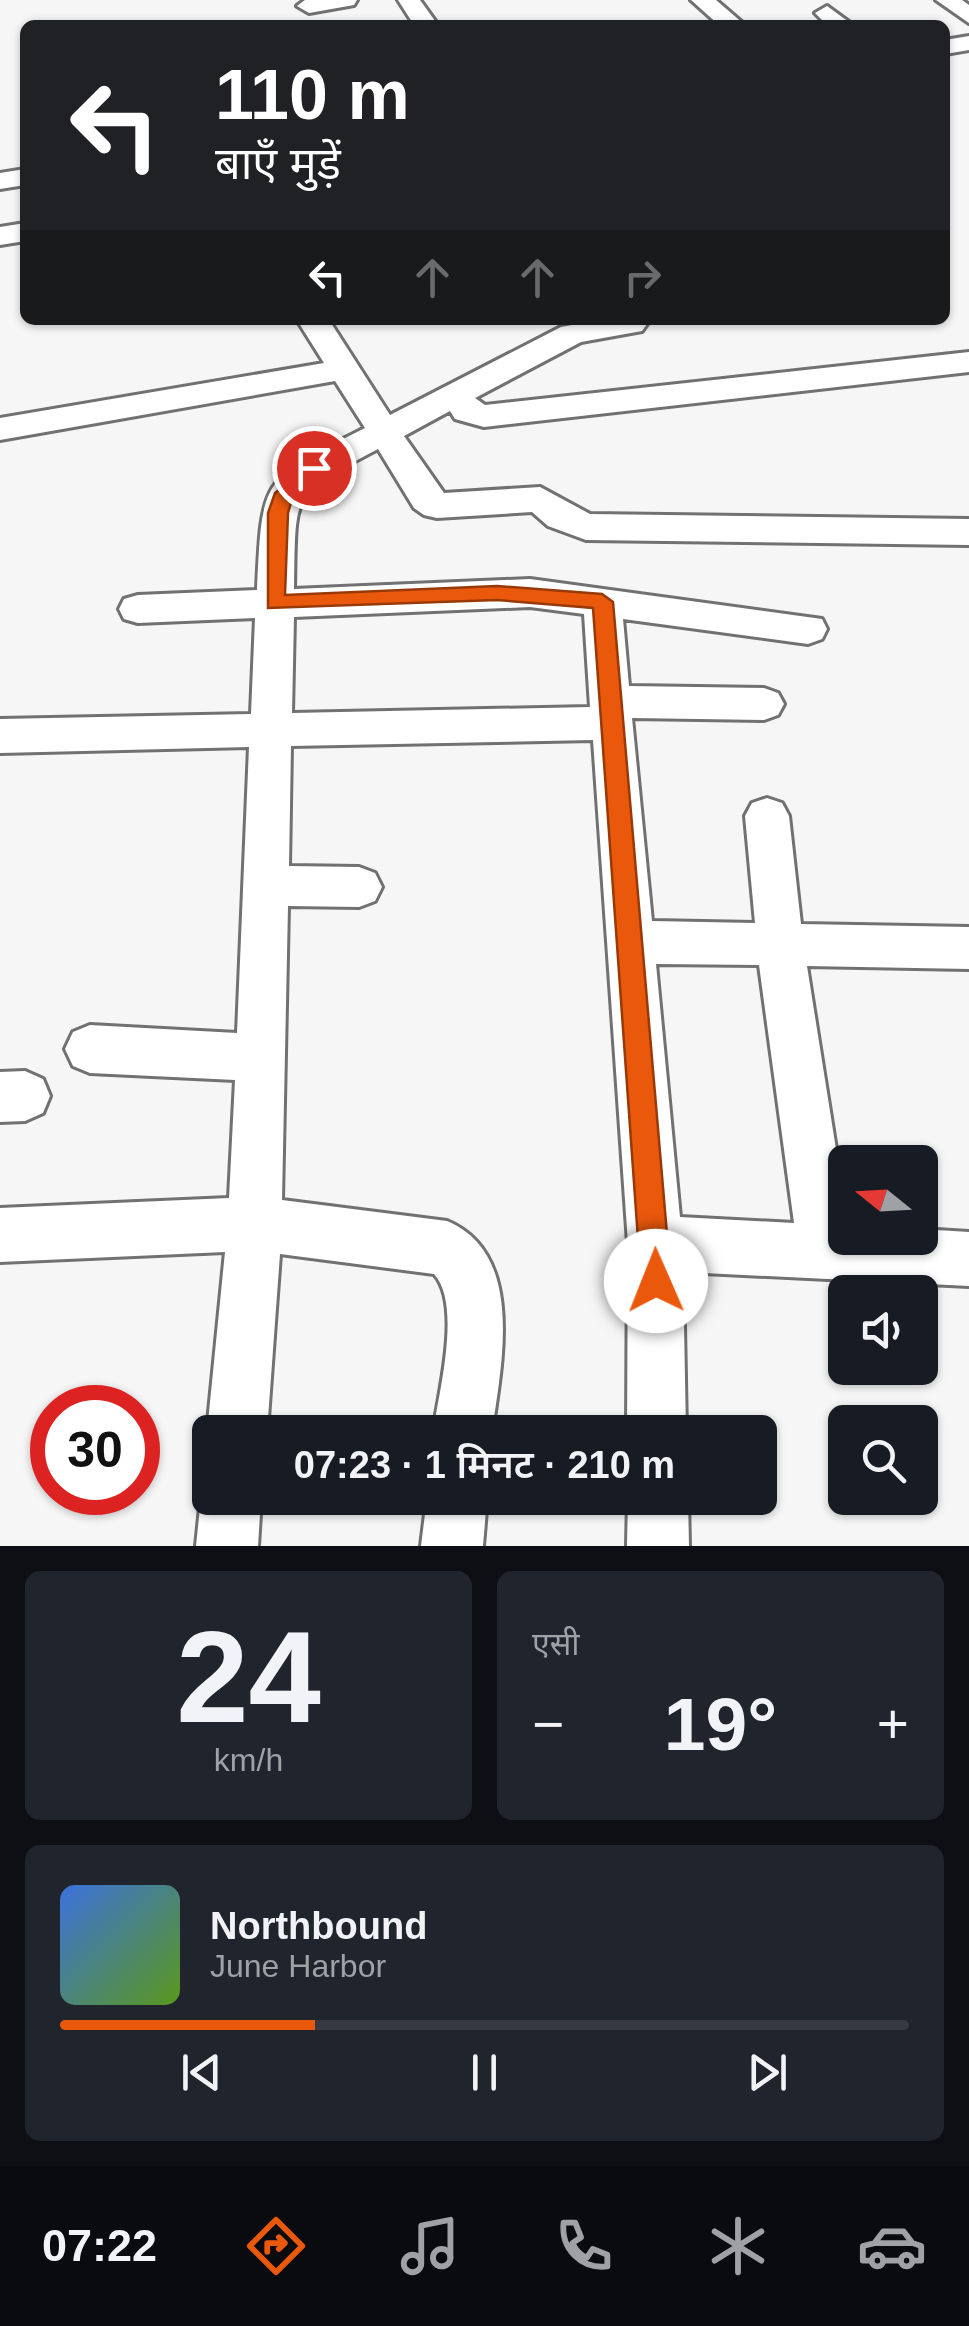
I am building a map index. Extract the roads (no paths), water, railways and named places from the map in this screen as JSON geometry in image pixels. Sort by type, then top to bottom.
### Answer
[{"type":"street","points":[[310,8],[346,0]]},
{"type":"street","points":[[702,0],[727,20]]},
{"type":"street","points":[[947,0],[969,16]]},
{"type":"street","points":[[316,325],[427,499],[437,506],[540,499],[573,524],[586,527],[969,532]]},
{"type":"street","points":[[238,1415],[255,1224],[263,886],[278,513],[284,493],[306,473],[572,334],[625,325]]},
{"type":"street","points":[[454,395],[467,411],[484,416],[969,362]]},
{"type":"street","points":[[0,429],[345,369]]},
{"type":"street","points":[[138,609],[497,593],[602,602],[808,629]]},
{"type":"street","points":[[602,602],[656,1244],[657,1415]]},
{"type":"street","points":[[0,736],[270,732],[764,704]]},
{"type":"street","points":[[766,816],[780,945],[826,1252]]},
{"type":"street","points":[[263,886],[359,887]]},
{"type":"street","points":[[631,942],[969,948]]},
{"type":"street","points":[[90,1048],[259,1058]]},
{"type":"street","points":[[0,1235],[255,1224],[447,1248],[462,1258],[476,1296],[465,1415]]},
{"type":"street","points":[[656,1244],[969,1259]]},
{"type":"street","points":[[227,1546],[230,1515]]},
{"type":"street","points":[[452,1546],[455,1515]]},
{"type":"street","points":[[658,1515],[658,1546]]}]
